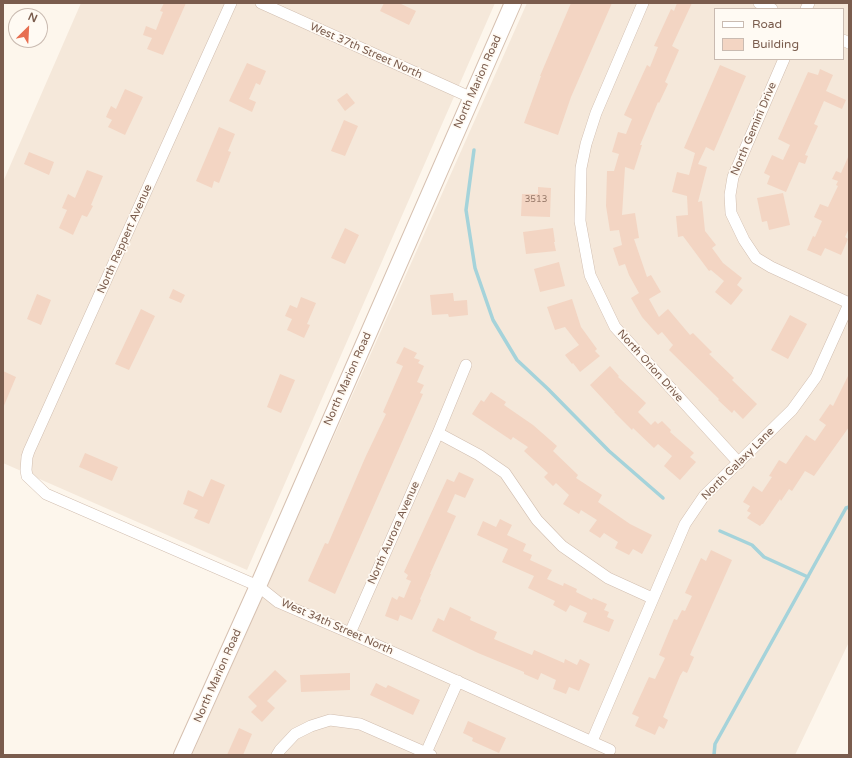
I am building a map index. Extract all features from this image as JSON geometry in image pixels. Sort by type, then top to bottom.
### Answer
[{"type":"main road","name":"North Marion Road","points":[[182,755],[258,586],[513,3]]},
{"type":"street","name":"North Reppert Avenue","points":[[27,476],[27,457],[29,451],[232,3]]},
{"type":"street","name":"West 37th Street North","points":[[260,3],[472,98]]},
{"type":"street","name":"North Orion Drive","points":[[643,3],[596,113],[586,144],[581,168],[580,220],[590,275],[615,327],[738,463]]},
{"type":"street","points":[[759,3],[770,8]]},
{"type":"street","name":"North Gemini Drive","points":[[784,60],[733,177],[730,195],[731,213],[744,240],[756,258],[771,267],[849,303]]},
{"type":"street","name":"North Galaxy Lane","points":[[592,742],[652,598],[685,524],[704,496],[792,410],[816,377],[849,303]]},
{"type":"street","name":"North Aurora Avenue","points":[[350,633],[438,434],[466,365]]},
{"type":"street","points":[[438,434],[479,455],[505,473],[538,520],[562,546],[608,578],[652,598]]},
{"type":"street","name":"West 34th Street North","points":[[27,476],[46,494],[258,586],[278,602],[610,750]]},
{"type":"street","points":[[277,755],[295,734],[311,726],[330,720],[360,724],[427,754],[458,681]]},
{"type":"shaded area","points":[[81,3],[495,3],[247,570],[3,463],[3,182]]},
{"type":"shaded area","points":[[527,3],[849,3],[849,642],[795,755],[192,755]]},
{"type":"building","points":[[164,3],[186,3],[163,55],[147,49],[152,38],[143,35],[146,26],[156,30],[163,12],[160,11]]},
{"type":"building","points":[[384,3],[399,3],[416,11],[409,25],[380,11]]},
{"type":"building","points":[[571,3],[612,3],[571,97],[558,135],[524,123],[540,76]]},
{"type":"building","points":[[677,3],[692,3],[672,46],[679,50],[665,82],[668,84],[659,103],[658,102],[640,145],[642,145],[634,170],[625,167],[622,215],[635,213],[639,238],[634,239],[647,277],[651,275],[661,292],[649,299],[659,317],[668,309],[690,335],[693,333],[712,352],[709,354],[734,378],[732,380],[757,404],[743,419],[734,410],[732,413],[718,400],[719,399],[669,350],[673,345],[662,332],[658,335],[642,317],[631,298],[639,293],[625,264],[619,266],[613,248],[622,245],[619,230],[610,231],[606,206],[607,171],[614,171],[619,154],[612,152],[618,132],[626,134],[632,119],[624,115],[647,65],[650,67],[658,47],[654,46],[671,9],[674,11]]},
{"type":"building","points":[[247,63],[266,71],[260,85],[256,83],[249,99],[256,102],[252,112],[229,101]]},
{"type":"building","points":[[720,65],[746,76],[714,151],[706,147],[698,164],[707,167],[698,202],[702,201],[705,231],[716,245],[712,248],[723,263],[742,278],[737,285],[743,290],[731,305],[715,292],[724,281],[711,270],[709,271],[683,236],[678,237],[676,216],[688,215],[687,196],[672,192],[677,172],[689,175],[695,153],[684,148]]},
{"type":"building","points":[[820,69],[833,75],[826,91],[846,100],[842,109],[824,101],[814,124],[818,126],[805,155],[808,156],[805,164],[799,162],[786,192],[767,184],[770,176],[764,173],[772,155],[783,160],[790,145],[778,139],[808,72],[818,75]]},
{"type":"building","points":[[125,89],[143,97],[125,135],[108,127],[112,120],[106,117],[111,106],[116,109]]},
{"type":"building","points":[[347,93],[355,103],[345,111],[337,100]]},
{"type":"building","points":[[344,120],[358,126],[345,156],[331,151]]},
{"type":"building","points":[[219,127],[235,134],[228,151],[231,152],[219,183],[214,181],[212,188],[196,181]]},
{"type":"building","points":[[29,152],[54,162],[49,175],[24,164]]},
{"type":"building","points":[[849,155],[849,228],[845,237],[848,239],[841,255],[825,248],[821,256],[807,250],[822,221],[814,217],[820,204],[828,207],[838,186],[836,185],[838,181],[832,179],[836,171],[841,173]]},
{"type":"building","points":[[87,170],[103,176],[91,205],[93,206],[87,217],[82,215],[73,235],[59,228],[67,210],[62,208],[68,194],[75,198]]},
{"type":"building","points":[[538,187],[551,188],[550,217],[521,216],[522,194],[538,194]]},
{"type":"building","points":[[783,193],[790,225],[769,230],[767,221],[762,222],[757,198]]},
{"type":"building","points":[[345,228],[359,235],[345,264],[331,258]]},
{"type":"building","points":[[553,228],[556,251],[526,254],[523,232]]},
{"type":"building","points":[[559,262],[565,286],[540,292],[534,269]]},
{"type":"building","points":[[173,289],[185,295],[181,303],[169,298]]},
{"type":"building","points":[[453,293],[454,301],[467,300],[468,315],[449,317],[448,314],[432,315],[430,295]]},
{"type":"building","points":[[37,294],[51,300],[41,325],[27,319]]},
{"type":"building","points":[[301,297],[316,303],[307,324],[310,325],[304,338],[287,330],[292,319],[285,316],[290,305],[297,308]]},
{"type":"building","points":[[572,299],[581,327],[597,349],[595,351],[600,356],[580,372],[565,355],[579,345],[565,327],[555,330],[547,307]]},
{"type":"building","points":[[141,309],[155,316],[129,370],[115,364]]},
{"type":"building","points":[[790,315],[807,324],[788,359],[771,350]]},
{"type":"building","points":[[404,347],[417,353],[414,358],[420,360],[418,363],[424,366],[417,382],[424,385],[420,393],[423,394],[335,594],[308,581],[325,543],[328,544],[365,458],[386,414],[383,412],[403,366],[396,363]]},
{"type":"building","points":[[610,366],[619,376],[618,377],[646,403],[638,412],[651,425],[655,421],[658,424],[662,421],[671,430],[670,432],[694,453],[690,457],[696,462],[680,480],[664,466],[672,456],[658,444],[654,448],[633,428],[632,430],[590,385]]},
{"type":"building","points":[[3,371],[16,377],[3,408]]},
{"type":"building","points":[[280,374],[295,380],[281,413],[267,407]]},
{"type":"building","points":[[849,374],[849,427],[814,476],[805,471],[792,491],[789,489],[781,501],[780,499],[763,524],[760,526],[747,518],[751,513],[747,511],[750,506],[743,502],[753,486],[762,492],[772,477],[769,476],[779,460],[786,464],[806,435],[815,441],[826,425],[819,420],[830,404],[833,406]]},
{"type":"building","points":[[491,392],[506,402],[504,405],[533,425],[557,446],[553,451],[578,475],[576,478],[602,495],[598,502],[630,524],[652,535],[642,554],[633,549],[629,555],[615,548],[618,542],[604,533],[600,538],[589,531],[597,520],[581,510],[579,514],[563,504],[569,495],[556,483],[553,486],[544,477],[548,473],[524,451],[528,447],[513,437],[511,440],[472,414],[481,400],[484,402]]},
{"type":"building","points":[[85,453],[118,467],[112,481],[79,467]]},
{"type":"building","points":[[459,472],[474,479],[465,498],[455,494],[447,512],[456,516],[430,574],[412,620],[400,615],[398,621],[385,616],[392,597],[397,600],[399,596],[404,598],[411,581],[406,579],[408,575],[404,572],[447,479],[454,482]]},
{"type":"building","points":[[211,479],[225,485],[209,524],[194,518],[198,510],[183,504],[188,490],[203,497]]},
{"type":"building","points":[[500,519],[512,525],[507,535],[526,544],[523,551],[532,555],[530,560],[552,570],[547,579],[563,586],[564,583],[577,589],[576,592],[592,600],[593,598],[607,604],[604,610],[609,612],[607,617],[614,620],[609,632],[583,622],[587,613],[570,605],[566,612],[553,605],[555,601],[528,588],[534,576],[502,562],[508,549],[477,535],[483,521],[496,527]]},
{"type":"building","points":[[711,550],[732,560],[690,655],[694,657],[687,673],[683,671],[680,676],[663,717],[668,720],[664,729],[659,726],[655,735],[635,726],[639,717],[632,714],[649,677],[655,679],[665,658],[659,655],[674,619],[677,620],[682,610],[685,611],[692,596],[685,593],[701,558],[706,561]]},
{"type":"building","points":[[450,607],[471,617],[470,620],[497,632],[494,639],[532,655],[534,650],[564,663],[565,659],[577,665],[580,659],[590,664],[579,691],[569,687],[566,694],[553,689],[556,680],[541,673],[538,680],[524,674],[524,672],[478,653],[432,631],[438,618],[444,621]]},
{"type":"building","points":[[275,670],[287,681],[267,701],[275,708],[262,722],[251,712],[257,706],[248,697]]},
{"type":"building","points":[[350,673],[350,690],[301,692],[300,675]]},
{"type":"building","points":[[376,683],[386,688],[388,685],[420,700],[413,715],[370,695]]},
{"type":"building","points":[[468,721],[506,738],[499,753],[472,741],[473,738],[463,733]]},
{"type":"building","points":[[239,728],[252,734],[243,755],[227,755]]},
{"type":"waterway","points":[[474,150],[466,210],[475,268],[493,320],[517,360],[609,451],[663,498]]},
{"type":"waterway","points":[[714,755],[715,744],[846,508],[849,507]]},
{"type":"waterway","points":[[720,531],[752,545],[764,557],[808,577]]}]
